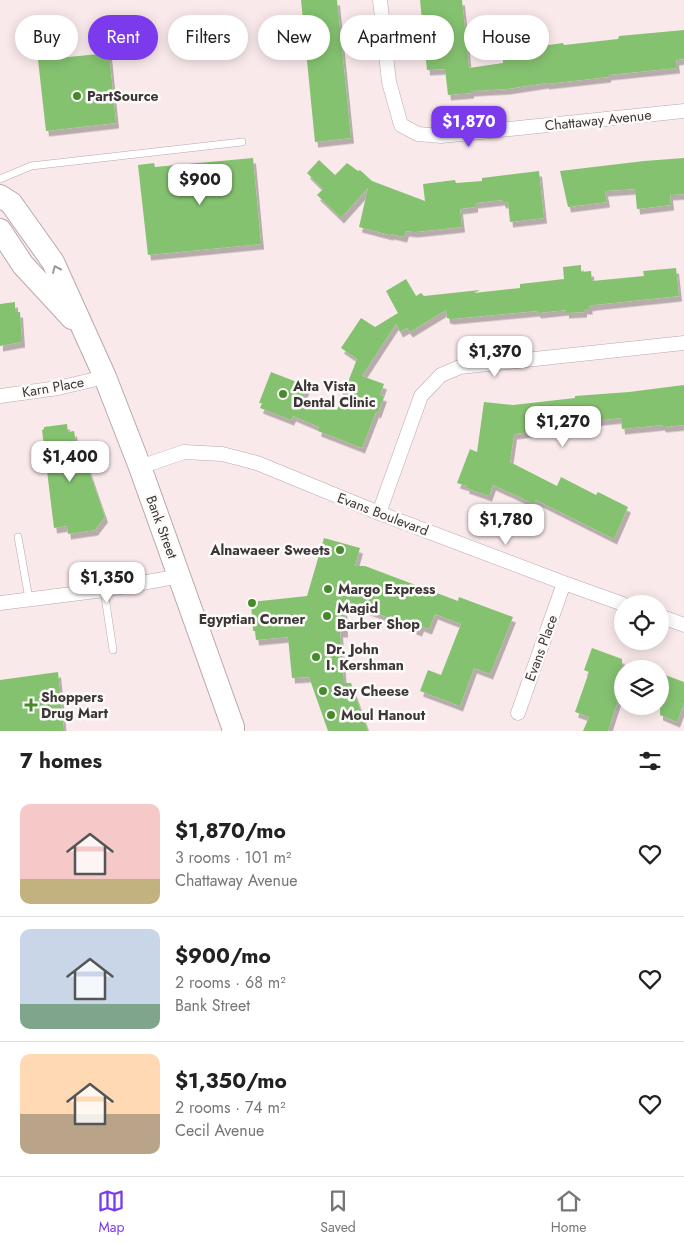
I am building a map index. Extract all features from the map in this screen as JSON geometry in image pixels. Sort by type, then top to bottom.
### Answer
[{"type":"main road","name":"Bank Street","points":[[0,196],[11,203],[53,262],[105,377],[180,576],[234,730]]},
{"type":"main road","name":"Bank Street","points":[[0,230],[22,265],[83,330]]},
{"type":"street","name":"Chattaway Avenue","points":[[380,0],[388,82],[401,124],[418,134],[441,136],[684,112]]},
{"type":"street","points":[[379,513],[421,396],[441,375],[460,367],[684,343]]},
{"type":"street","name":"Karn Place","points":[[0,396],[58,388],[105,377]]},
{"type":"street","name":"Evans Boulevard","points":[[140,467],[184,452],[222,454],[257,463],[379,513],[614,601]]},
{"type":"street","points":[[0,602],[104,590],[180,576]]},
{"type":"street","name":"Evans Place","points":[[518,713],[564,583]]},
{"type":"street","points":[[669,619],[684,625]]},
{"type":"lane","points":[[0,179],[32,166],[242,142]]},
{"type":"lane","points":[[18,537],[29,599]]},
{"type":"lane","points":[[104,590],[113,650]]},
{"type":"building","points":[[301,0],[337,0],[340,30],[340,60],[343,60],[351,138],[315,142],[307,60],[330,60],[330,15],[302,15]]},
{"type":"building","points":[[420,0],[462,0],[464,60],[468,60],[469,68],[503,63],[503,60],[549,60],[549,45],[618,39],[619,36],[684,30],[684,59],[676,60],[677,68],[448,95],[445,69],[427,70],[426,60],[454,60],[454,15],[422,15]]},
{"type":"building","name":"PartSource","points":[[88,55],[88,60],[110,60],[116,123],[46,131],[38,60],[78,60],[78,56]]},
{"type":"building","points":[[253,158],[261,244],[148,255],[138,165],[154,163],[155,167]]},
{"type":"building","points":[[684,158],[684,194],[670,195],[671,205],[637,209],[635,189],[605,191],[607,202],[568,207],[560,171]]},
{"type":"building","points":[[319,160],[335,175],[347,163],[358,171],[360,170],[372,181],[425,201],[423,184],[455,180],[456,183],[482,181],[482,178],[539,171],[544,218],[510,222],[508,202],[503,203],[502,200],[475,203],[475,207],[460,209],[462,227],[415,232],[406,231],[404,237],[390,235],[359,227],[368,188],[341,218],[317,195],[323,189],[307,173]]},
{"type":"building","points":[[581,265],[581,272],[591,271],[592,281],[644,276],[643,271],[676,268],[679,296],[594,305],[589,306],[590,309],[584,309],[584,312],[566,313],[566,310],[538,313],[537,311],[451,319],[447,318],[446,310],[410,332],[407,328],[400,332],[396,324],[362,376],[384,384],[380,395],[384,396],[362,448],[318,431],[319,427],[293,416],[291,420],[260,408],[262,403],[259,403],[271,372],[307,386],[303,397],[337,410],[357,359],[341,348],[361,318],[375,327],[398,313],[386,291],[406,279],[416,296],[421,293],[424,296],[480,290],[474,293],[520,288],[520,284],[564,279],[563,267]]},
{"type":"building","points":[[15,302],[15,312],[20,312],[22,342],[0,346],[0,304]]},
{"type":"building","points":[[684,385],[684,425],[622,429],[621,418],[562,424],[563,428],[514,434],[510,462],[557,486],[561,477],[596,495],[598,492],[628,507],[614,539],[536,500],[534,504],[493,485],[489,496],[457,483],[470,449],[477,452],[484,402],[513,405],[575,398],[575,396]]},
{"type":"building","points":[[67,424],[68,432],[74,431],[78,453],[83,453],[105,517],[95,530],[68,534],[67,526],[54,528],[42,430],[44,427]]},
{"type":"building","points":[[324,538],[360,548],[355,566],[365,566],[458,601],[459,597],[513,617],[490,674],[474,668],[460,706],[420,691],[428,670],[441,675],[461,624],[435,614],[429,629],[421,626],[419,631],[344,601],[345,632],[340,632],[344,683],[351,683],[368,731],[328,731],[309,677],[292,678],[288,637],[256,640],[255,631],[253,631],[251,602],[307,596]]},
{"type":"building","points":[[592,648],[622,659],[614,660],[614,713],[608,731],[583,731],[589,717],[575,712],[589,672],[584,670]]},
{"type":"building","name":"Shoppers Drug Mart","points":[[58,672],[64,731],[0,731],[0,680]]},
{"type":"building","points":[[669,676],[684,682],[684,703],[677,722],[660,715],[669,715]]},
{"type":"place","name":"PartSource","points":[[77,96]]},
{"type":"place","name":"Alta Vista Dental Clinic","points":[[283,394]]},
{"type":"place","name":"Alnawaeer Sweets","points":[[340,550]]},
{"type":"place","name":"Margo Express","points":[[328,589]]},
{"type":"place","name":"Egyptian Corner","points":[[252,603]]},
{"type":"place","name":"Magid Barber Shop","points":[[327,616]]},
{"type":"place","name":"Dr. John I. Kershman","points":[[316,657]]},
{"type":"place","name":"Say Cheese","points":[[323,691]]},
{"type":"place","name":"Shoppers Drug Mart","points":[[31,705]]},
{"type":"place","name":"Moul Hanout","points":[[331,715]]}]
